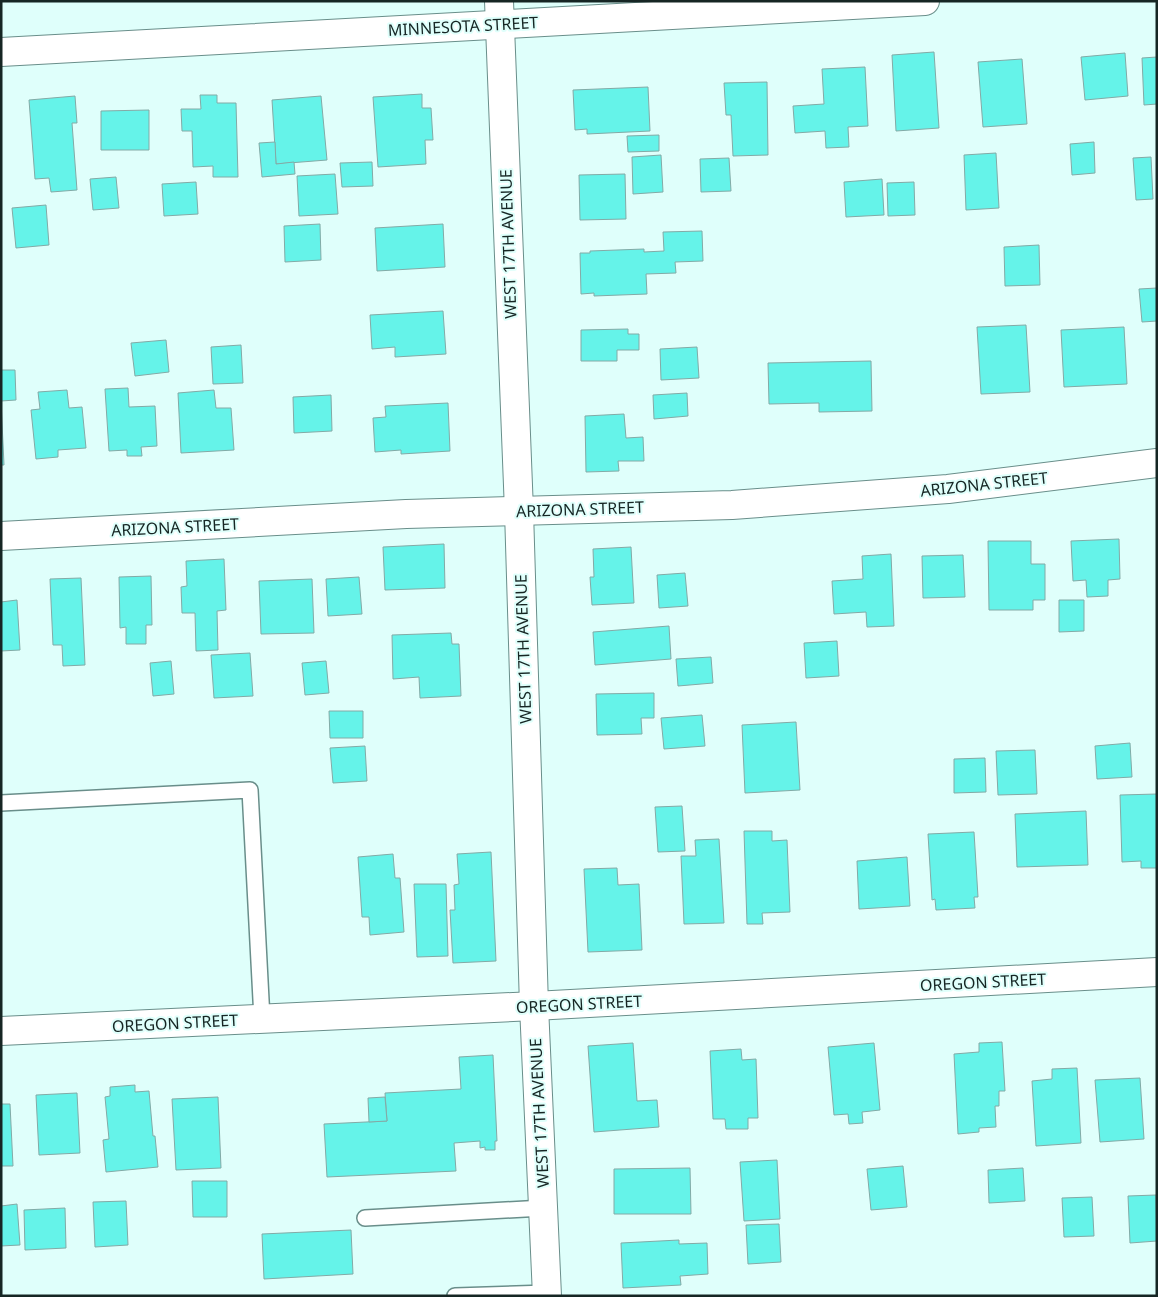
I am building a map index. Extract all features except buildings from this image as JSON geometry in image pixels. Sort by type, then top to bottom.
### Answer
[{"type":"street","name":"MINNESOTA STREET","points":[[1,52],[499,13],[925,1]]},
{"type":"street","name":"WEST 17TH AVENUE","points":[[499,13],[519,511],[534,1006],[547,1294]]},
{"type":"street","name":"ARIZONA STREET","points":[[1,536],[406,514],[732,505],[948,489],[1157,463]]},
{"type":"street","name":"OREGON STREET","points":[[1,1031],[534,1006],[1157,972]]},
{"type":"lane","points":[[1,803],[250,790],[262,1019]]},
{"type":"lane","points":[[365,1218],[543,1208]]},
{"type":"lane","points":[[455,1296],[547,1294]]}]
